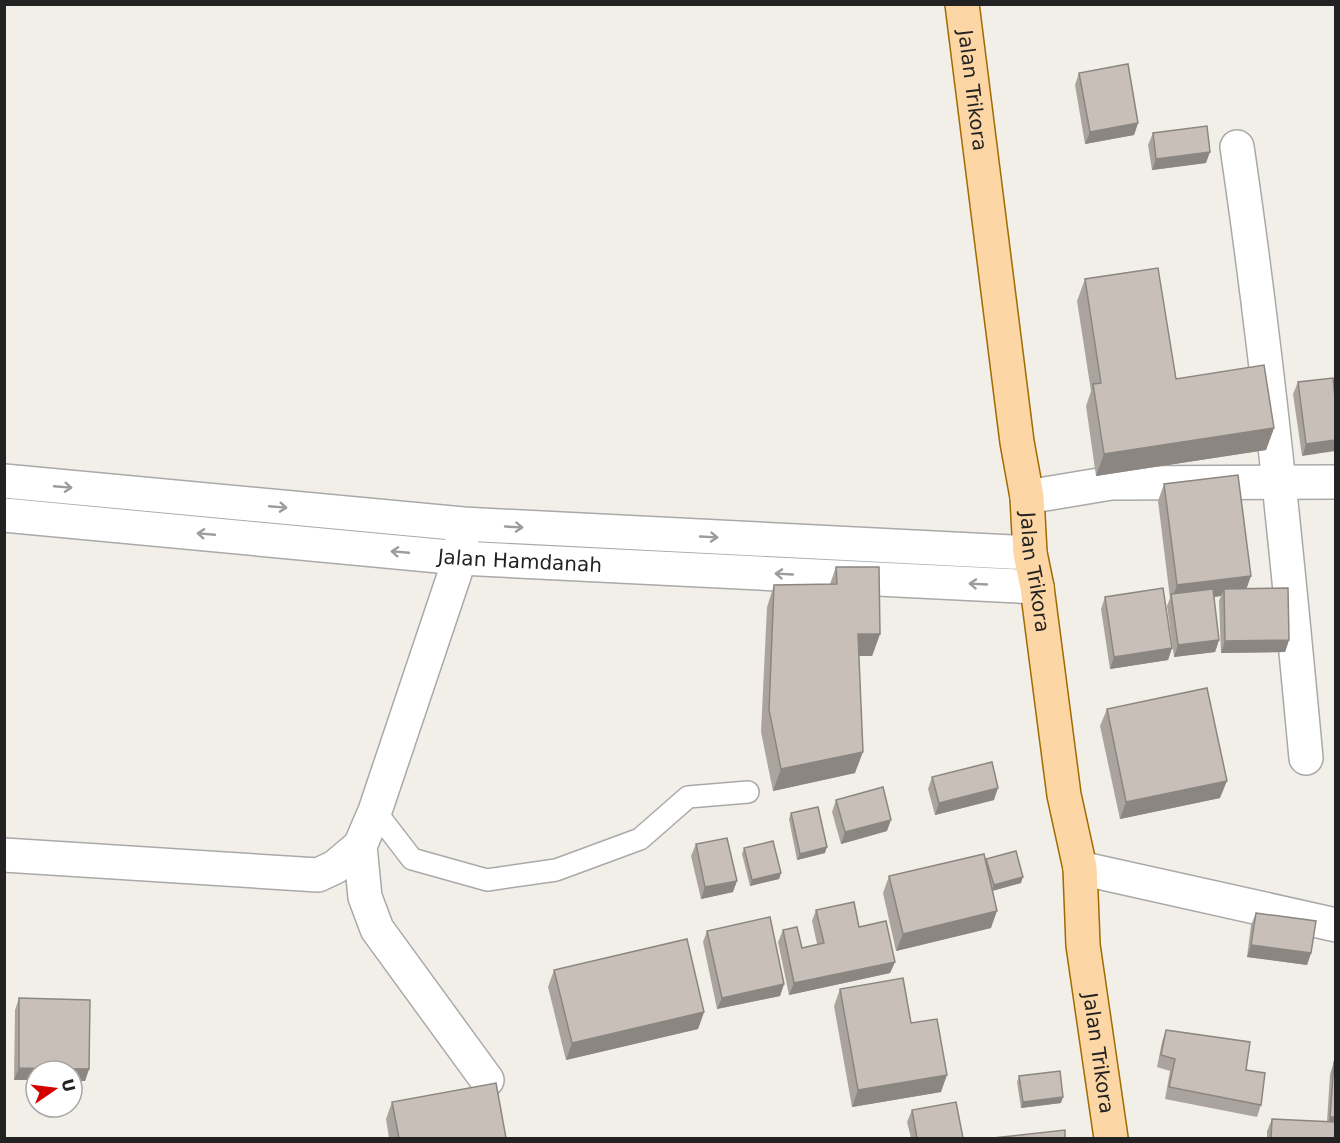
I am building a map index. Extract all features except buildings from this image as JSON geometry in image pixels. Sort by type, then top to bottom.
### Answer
[{"type":"main road","name":"Jalan Trikora","points":[[962,4],[1017,442],[1027,497],[1030,553],[1037,587],[1064,795],[1080,868],[1083,945],[1111,1138]]},
{"type":"street","points":[[1237,147],[1281,482],[1306,758]]},
{"type":"street","name":"Jalan Hamdanah","points":[[4,481],[462,524],[1030,553]]},
{"type":"street","points":[[1027,497],[1111,483],[1335,482]]},
{"type":"street","name":"Jalan Hamdanah","points":[[4,515],[460,558],[1037,587]]},
{"type":"street","points":[[4,855],[318,875],[335,867],[360,846],[375,811],[460,558],[462,524]]},
{"type":"street","points":[[360,846],[365,897],[377,929],[487,1080]]},
{"type":"street","points":[[1080,868],[1335,925]]},
{"type":"lane","points":[[375,811],[412,859],[487,880],[556,870],[640,839],[688,797],[748,792]]}]
